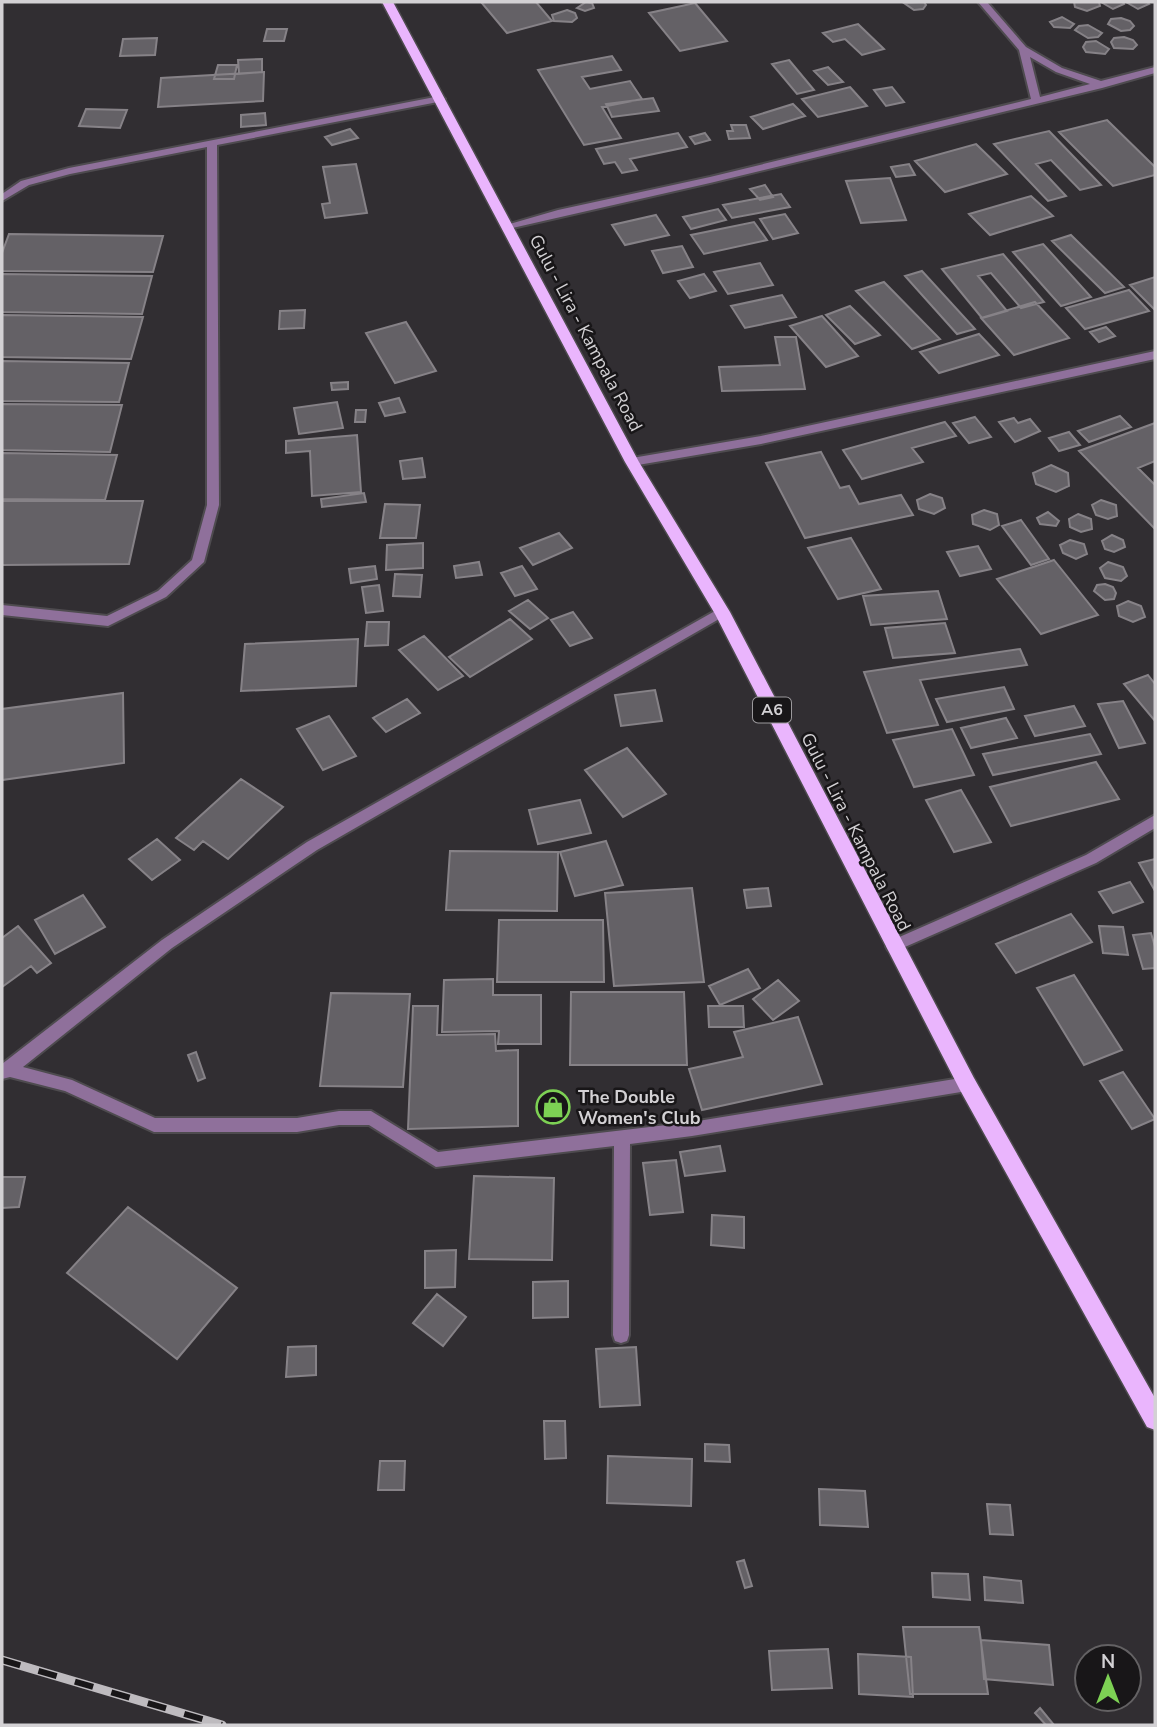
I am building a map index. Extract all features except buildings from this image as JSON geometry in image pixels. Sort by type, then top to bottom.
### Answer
[{"type":"main road","name":"Gulu - Lira - Kampala Road","points":[[387,2],[632,462],[722,611],[893,946],[967,1084],[1155,1419]]},
{"type":"street","points":[[982,2],[1023,49],[1059,70],[1101,85]]},
{"type":"street","points":[[1023,49],[1036,101]]},
{"type":"street","points":[[508,226],[564,210],[655,192],[967,120],[1155,70]]},
{"type":"street","points":[[2,198],[25,183],[69,171],[440,99]]},
{"type":"street","points":[[2,610],[108,621],[162,594],[198,562],[213,505],[212,144]]},
{"type":"street","points":[[632,462],[761,440],[1155,355]]},
{"type":"street","points":[[4,1072],[167,944],[312,846],[722,611]]},
{"type":"street","points":[[893,946],[1091,859],[1155,821]]},
{"type":"street","points":[[4,1072],[67,1085],[154,1125],[297,1125],[339,1118],[371,1118],[436,1160],[733,1123],[967,1084]]},
{"type":"street","points":[[621,1335],[622,1138]]},
{"type":"railway","points":[[2,1660],[222,1725]]},
{"type":"place","name":"The Double Women's Club","points":[[553,1107]]}]
